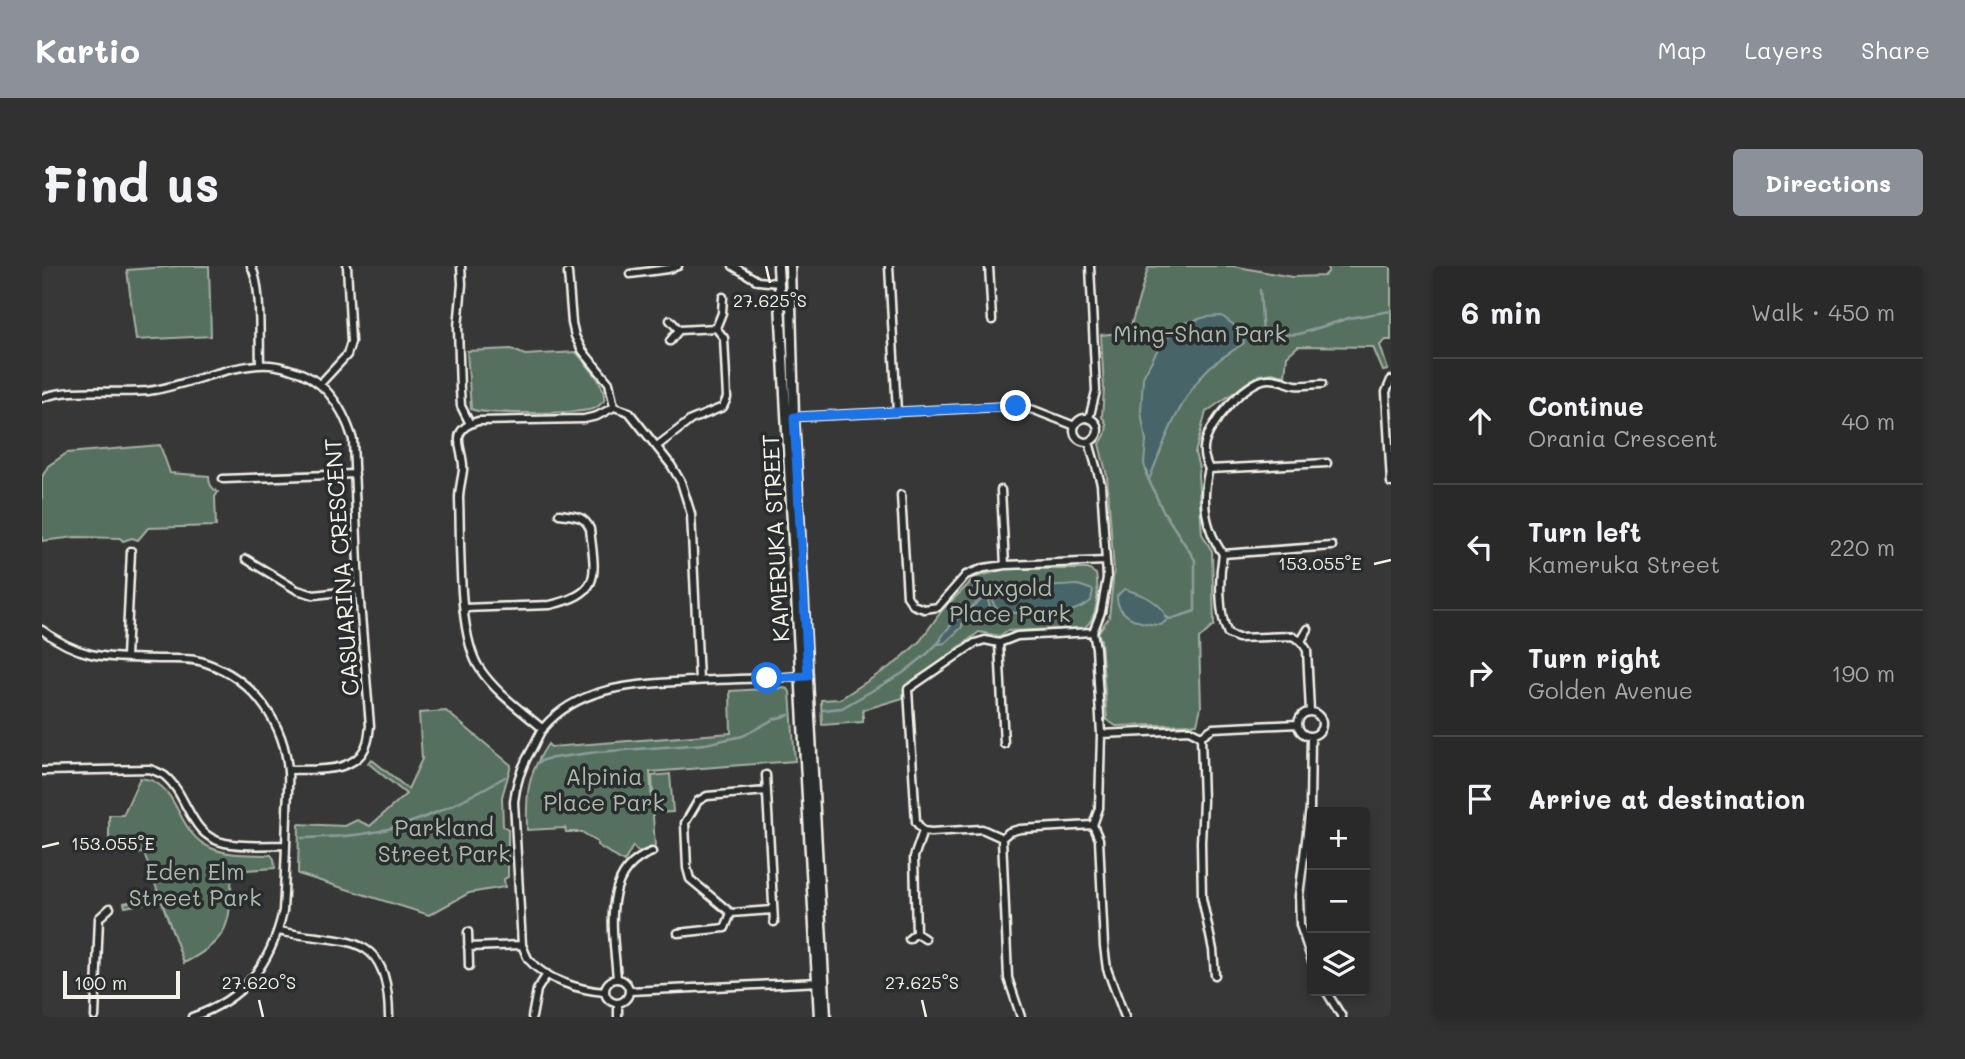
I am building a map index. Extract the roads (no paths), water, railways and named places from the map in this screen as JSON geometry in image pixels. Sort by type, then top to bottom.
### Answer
[{"type":"street","points":[[251,266],[255,273],[257,290],[260,364]]},
{"type":"street","points":[[321,383],[346,355],[351,342],[347,266]]},
{"type":"street","points":[[461,266],[458,327],[460,390],[461,406],[470,424]]},
{"type":"street","points":[[630,274],[678,266]]},
{"type":"street","points":[[733,266],[758,281],[790,282]]},
{"type":"street","name":"KAMERUKA STREET","points":[[778,266],[805,676]]},
{"type":"street","name":"KAMERUKA STREET","points":[[789,266],[805,676],[821,982],[826,1017]]},
{"type":"street","points":[[889,266],[897,412]]},
{"type":"street","points":[[989,266],[992,320]]},
{"type":"street","points":[[1089,419],[1096,391],[1090,266]]},
{"type":"street","points":[[568,273],[575,336],[582,351],[609,383],[614,407]]},
{"type":"street","points":[[716,328],[722,313],[723,297]]},
{"type":"street","points":[[670,320],[679,330]]},
{"type":"street","points":[[657,446],[691,419],[723,407],[727,398],[724,338],[716,328]]},
{"type":"street","points":[[670,341],[679,330],[716,328]]},
{"type":"street","name":"CASUARINA CRESCENT","points":[[42,398],[64,393],[130,393],[153,390],[260,364],[300,372],[321,383],[337,402],[354,440],[359,590],[370,726],[368,743],[362,754],[352,763],[340,768],[288,770]]},
{"type":"street","points":[[1310,712],[1307,650],[1301,640],[1292,636],[1238,638],[1228,634],[1223,623],[1220,569],[1223,554],[1208,526],[1205,484],[1209,469],[1204,457],[1204,447],[1209,431],[1221,414],[1256,383],[1266,379],[1297,385],[1322,384]]},
{"type":"street","points":[[1391,380],[1386,391],[1391,483]]},
{"type":"street","points":[[794,417],[1016,406],[1075,426]]},
{"type":"street","points":[[543,729],[494,687],[478,667],[469,645],[464,608],[459,499],[463,468],[458,441],[470,424],[478,421],[584,419],[614,407],[629,412],[657,446],[681,482],[691,514],[699,680]]},
{"type":"street","points":[[1083,419],[1089,419],[1096,423],[1096,438],[1090,442],[1079,440],[1075,426],[1083,419]]},
{"type":"street","points":[[1090,442],[1101,484],[1107,561],[1101,611],[1093,632],[1101,734],[1100,808],[1093,825],[1099,839],[1104,946],[1108,969],[1125,1017]]},
{"type":"street","points":[[1209,469],[1327,463]]},
{"type":"street","points":[[223,479],[355,474]]},
{"type":"street","points":[[1000,490],[1005,565]]},
{"type":"street","points":[[901,495],[905,587],[913,605],[924,609],[938,607],[966,575],[984,568],[1107,561]]},
{"type":"street","points":[[464,608],[550,605],[587,590],[593,579],[590,529],[582,517],[559,514]]},
{"type":"street","points":[[1223,554],[1332,546]]},
{"type":"street","points":[[126,657],[131,551]]},
{"type":"street","points":[[246,559],[297,590],[314,595],[359,590]]},
{"type":"street","points":[[1301,640],[1308,629]]},
{"type":"street","points":[[42,630],[58,642],[98,657],[189,659],[206,663],[248,687],[267,708],[280,734],[288,770],[283,911],[279,930],[266,960],[250,982],[229,1000],[192,1017]]},
{"type":"street","points":[[1002,838],[982,829],[923,831],[916,822],[908,689],[975,643],[985,640],[999,643],[1017,636],[1093,632]]},
{"type":"street","points":[[999,643],[1004,744]]},
{"type":"street","points":[[605,992],[571,985],[547,974],[529,959],[522,945],[515,788],[522,765],[543,729],[570,706],[613,688],[699,680],[805,676]]},
{"type":"street","points":[[1310,712],[1320,717],[1322,723],[1320,731],[1311,736],[1304,734],[1298,724],[1300,717],[1310,712]]},
{"type":"street","points":[[1201,736],[1213,728],[1298,724]]},
{"type":"street","points":[[1101,734],[1189,730],[1201,736]]},
{"type":"street","points":[[1201,736],[1202,898],[1213,950],[1215,975]]},
{"type":"street","points":[[1307,946],[1300,925],[1299,906],[1310,808],[1311,736]]},
{"type":"street","points":[[42,771],[150,769],[164,775],[193,822],[214,840],[226,844],[286,845]]},
{"type":"street","points":[[766,775],[774,922]]},
{"type":"street","points":[[767,791],[707,796],[698,801],[685,823],[687,868],[691,879],[731,913],[773,910]]},
{"type":"street","points":[[1002,838],[1009,832],[1020,829],[1093,825]]},
{"type":"street","points":[[916,933],[914,857],[923,831]]},
{"type":"street","points":[[1002,838],[1008,978],[1021,1017]]},
{"type":"street","points":[[617,979],[613,907],[616,888],[632,863],[640,856],[652,852]]},
{"type":"street","points":[[95,1017],[99,918],[110,908]]},
{"type":"street","points":[[678,933],[725,928],[731,913]]},
{"type":"street","points":[[279,930],[338,938],[365,948],[377,960],[385,974],[389,992],[389,1017]]},
{"type":"street","points":[[467,932],[469,966]]},
{"type":"street","points":[[916,933],[925,939]]},
{"type":"street","points":[[909,939],[916,933]]},
{"type":"street","points":[[468,947],[522,945]]},
{"type":"street","points":[[532,1017],[537,990],[547,974]]},
{"type":"street","points":[[617,979],[627,983],[630,991],[628,998],[618,1004],[610,1002],[605,992],[607,984],[617,979]]},
{"type":"street","points":[[630,991],[821,982]]},
{"type":"street","name":"KAMERUKA STREET","points":[[819,1017],[821,982]]},
{"type":"street","points":[[1329,996],[1342,1017]]},
{"type":"street","points":[[618,1004],[618,1017]]},
{"type":"water","points":[[1222,316],[1243,332],[1244,343],[1214,364],[1195,384],[1172,423],[1149,480],[1144,464],[1146,441],[1141,412],[1143,377],[1161,343],[1184,323]]},
{"type":"water","points":[[1078,585],[1093,590],[1091,601],[1069,612],[1057,614],[1031,615],[1006,611],[995,607],[990,595],[1005,589]]},
{"type":"water","points":[[1124,589],[1156,603],[1165,613],[1167,620],[1161,625],[1154,625],[1126,614],[1118,603],[1117,596]]},
{"type":"water","points":[[987,597],[991,610],[968,619],[945,643],[939,644],[952,624]]},
{"type":"waterway","points":[[1260,290],[1263,335]]},
{"type":"waterway","points":[[1240,337],[1299,334],[1349,318],[1391,311]]},
{"type":"waterway","points":[[1147,471],[1162,509],[1195,560],[1195,611],[1171,619],[1165,617]]},
{"type":"waterway","points":[[823,710],[842,708],[903,673],[941,640]]},
{"type":"waterway","points":[[537,763],[546,759],[597,752],[705,744],[743,736],[774,719],[789,715]]},
{"type":"waterway","points":[[302,838],[355,835],[401,826],[454,804],[505,777]]},
{"type":"park label","name":"Ming-Shan Park","points":[[1200,333]]},
{"type":"park label","name":"Juxgold Place Park","points":[[1010,600]]},
{"type":"park label","name":"Alpinia Place Park","points":[[604,789]]},
{"type":"park label","name":"Parkland Street Park","points":[[444,840]]},
{"type":"park label","name":"Eden Elm Street Park","points":[[195,884]]}]
